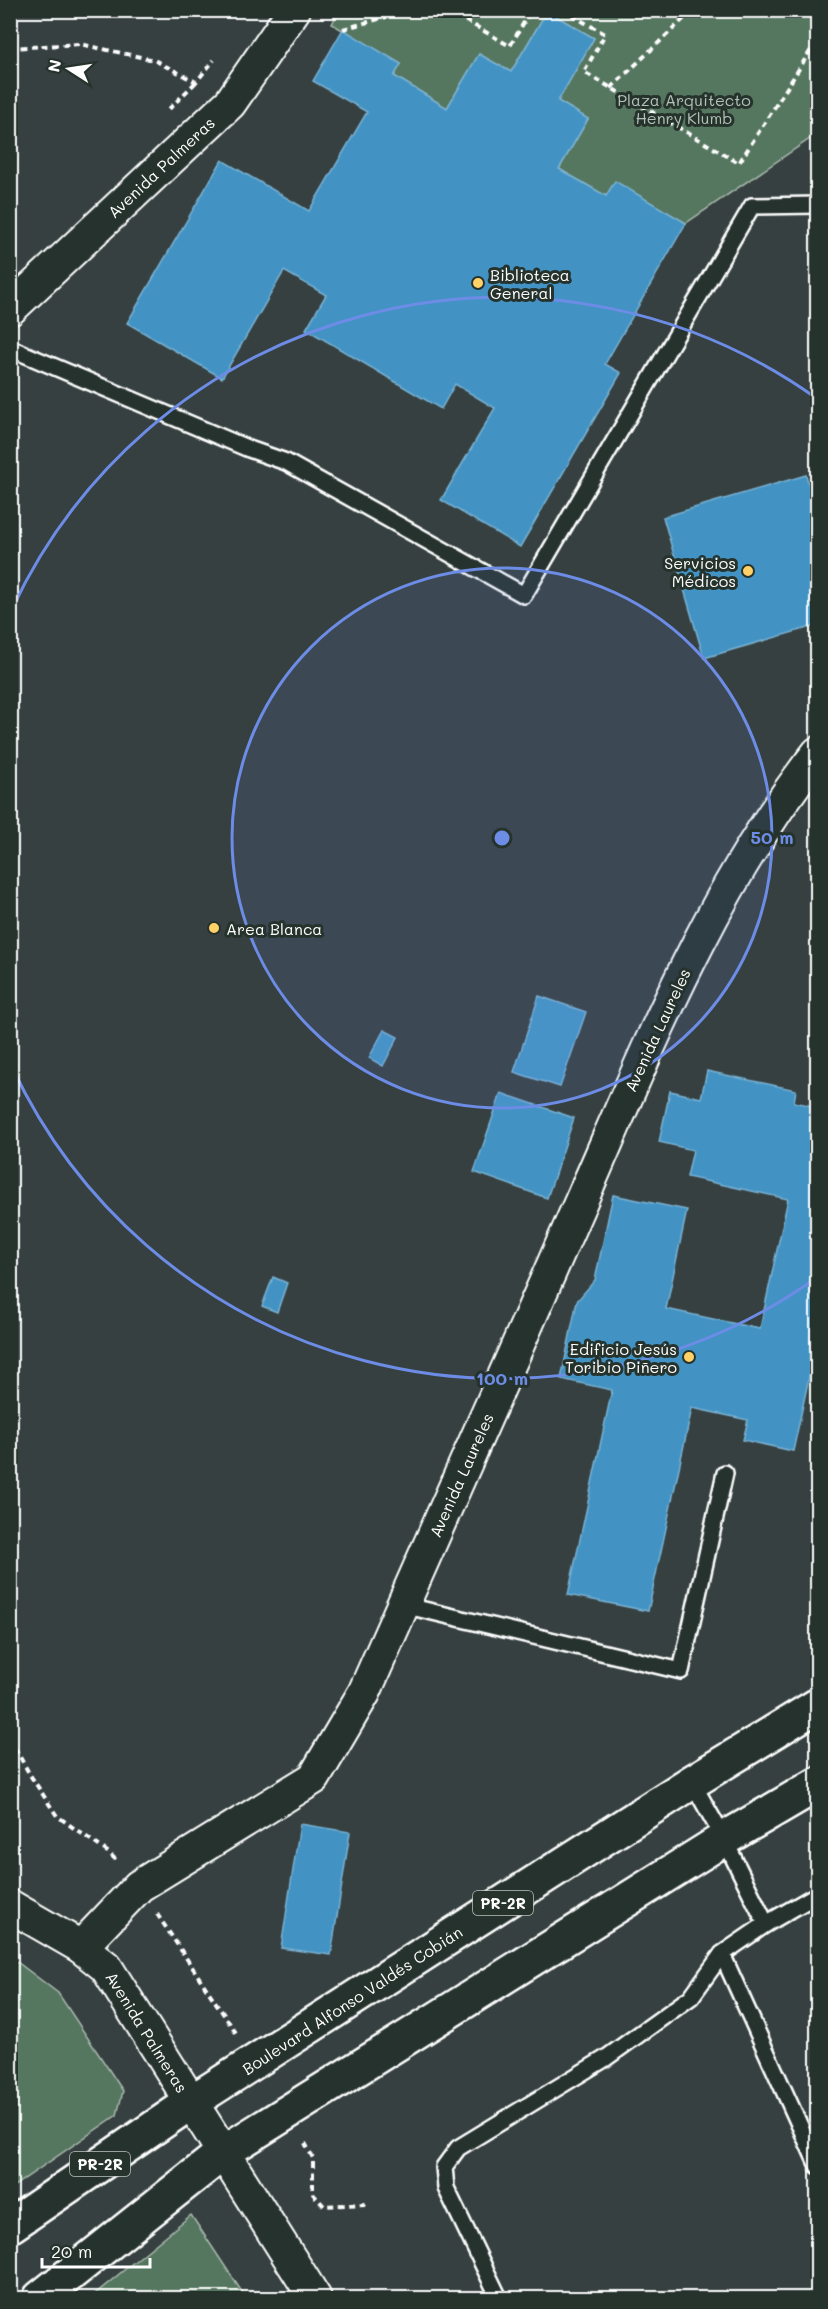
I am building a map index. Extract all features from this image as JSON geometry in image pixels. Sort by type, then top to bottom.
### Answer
[{"type":"main road","name":"Boulevard Alfonso Valdés Cobián","points":[[190,2103],[692,1782],[818,1706]]},
{"type":"main road","points":[[40,2298],[224,2152],[724,1839],[818,1784]]},
{"type":"main road","name":"PR-2R","points":[[10,2226],[190,2103]]},
{"type":"street","name":"Avenida Palmeras","points":[[10,309],[230,103],[294,10]]},
{"type":"street","name":"Avenida Laureles","points":[[81,1947],[138,1886],[314,1778],[364,1693],[667,1005],[724,892],[784,795],[818,753]]},
{"type":"street","name":"Avenida Palmeras","points":[[10,1906],[81,1947],[106,1967],[315,2298]]},
{"type":"lane","points":[[10,348],[249,449],[286,462],[524,596],[752,206],[818,205]]},
{"type":"lane","points":[[403,1605],[681,1671],[725,1473]]},
{"type":"lane","points":[[692,1782],[724,1839],[766,1924]]},
{"type":"lane","points":[[499,2298],[446,2188],[444,2167],[458,2148],[606,2058],[691,1997],[722,1954],[766,1924],[818,1894]]},
{"type":"lane","points":[[722,1954],[818,2166]]},
{"type":"path","points":[[343,29],[411,10]]},
{"type":"path","points":[[447,10],[510,46],[532,11]]},
{"type":"path","points":[[563,10],[605,34],[584,72],[739,163],[818,39]]},
{"type":"path","points":[[571,15],[580,10]]},
{"type":"path","points":[[611,88],[693,10]]},
{"type":"path","points":[[10,48],[80,44],[154,60],[196,82],[217,57]]},
{"type":"path","points":[[10,1739],[57,1816],[110,1853],[138,1886],[255,2062]]},
{"type":"path","points":[[288,2113],[313,2158],[313,2194],[318,2200],[324,2206],[366,2204]]},
{"type":"green space","name":"Plaza Arquitecto Henry Klumb","points":[[339,10],[817,11],[817,134],[686,223],[615,182],[606,196],[559,169],[588,119],[558,101],[594,38],[547,11],[511,72],[479,54],[447,108],[394,76],[401,64],[332,24]]},
{"type":"green space","points":[[10,1960],[17,1962],[58,1993],[123,2091],[117,2115],[11,2188]]},
{"type":"green space","points":[[191,2215],[246,2298],[90,2298]]},
{"type":"building: Schools","name":"Biblioteca General","points":[[547,11],[594,38],[558,101],[588,119],[559,169],[606,196],[615,181],[686,223],[605,364],[621,373],[520,547],[441,500],[495,408],[455,384],[441,409],[306,329],[326,295],[284,271],[222,378],[127,323],[222,160],[309,211],[367,112],[313,81],[343,29],[401,64],[394,76],[447,108],[479,54],[511,72]]},
{"type":"building: Schools","name":"Servicios Médicos","points":[[806,475],[818,515],[818,625],[704,658],[663,517]]},
{"type":"building: Schools","points":[[539,996],[586,1012],[560,1087],[514,1072]]},
{"type":"building: Schools","points":[[384,1030],[398,1037],[383,1066],[369,1058]]},
{"type":"building: Schools","name":"Edificio Jesús Toribio Piñero","points":[[707,1071],[796,1090],[794,1102],[818,1107],[818,1336],[793,1451],[743,1440],[748,1420],[692,1408],[648,1611],[568,1595],[612,1390],[561,1379],[577,1301],[595,1280],[613,1195],[687,1210],[666,1309],[760,1329],[788,1199],[687,1177],[693,1150],[659,1142],[670,1091],[701,1098]]},
{"type":"building: Schools","points":[[501,1093],[574,1118],[547,1198],[474,1172]]},
{"type":"building: Schools","points":[[273,1277],[287,1283],[277,1312],[262,1306]]},
{"type":"building: Schools","points":[[300,1824],[350,1832],[331,1955],[281,1948]]},
{"type":"building: Public","points":[[818,804],[818,831],[812,805]]},
{"type":"place","name":"Biblioteca General","points":[[478,283]]},
{"type":"place","name":"Servicios Médicos","points":[[748,571]]},
{"type":"place","name":"Area Blanca","points":[[214,928]]},
{"type":"place","name":"Edificio Jesús Toribio Piñero","points":[[689,1357]]}]
